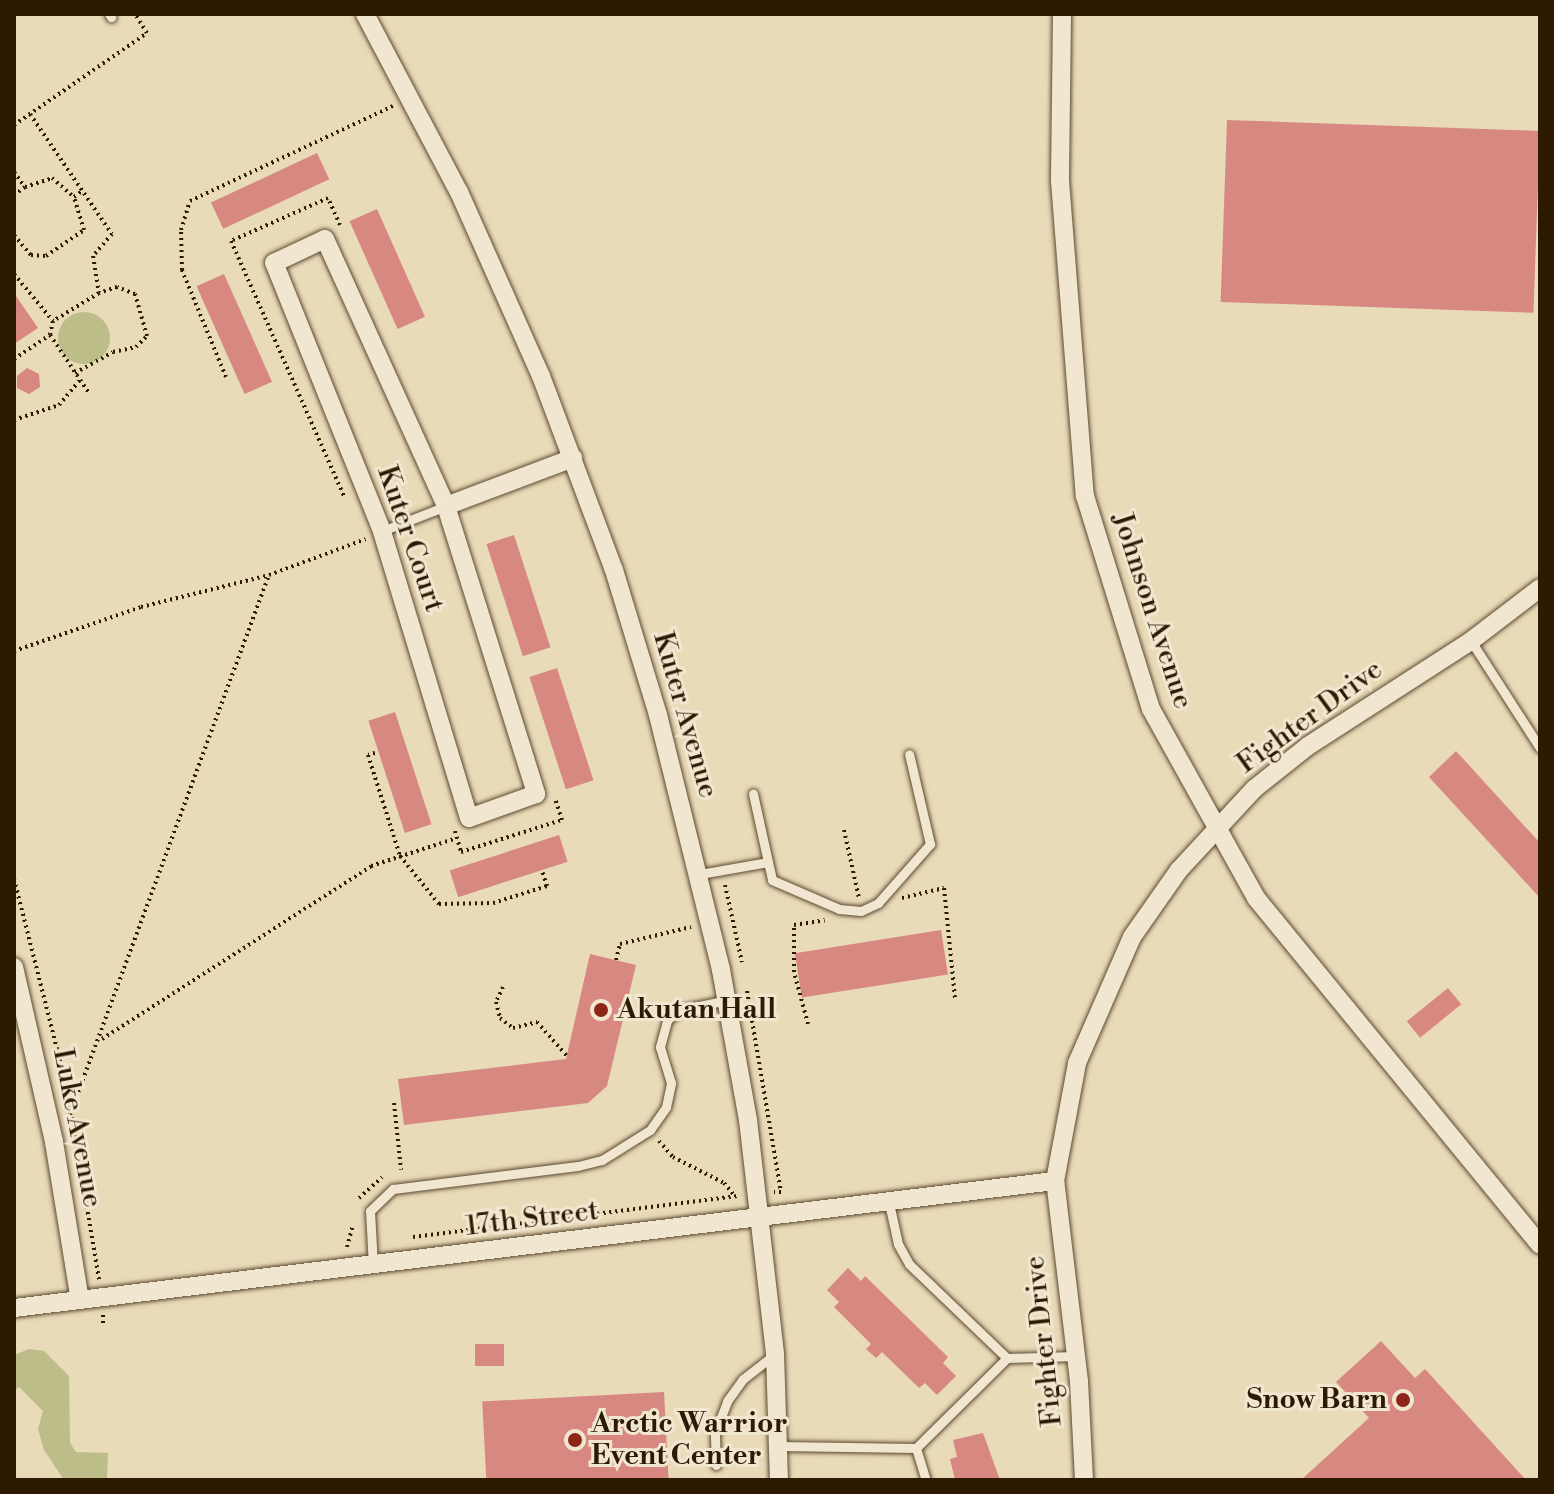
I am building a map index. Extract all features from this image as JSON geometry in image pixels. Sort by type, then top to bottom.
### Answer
[{"type":"street","name":"Kuter Avenue","points":[[365,14],[476,228],[573,458],[650,686],[700,874],[727,1000],[744,1195],[760,1220],[775,1354],[779,1480]]},
{"type":"street","name":"Johnson Avenue","points":[[1062,14],[1060,181],[1085,496],[1151,709],[1256,898],[1540,1245]]},
{"type":"street","name":"Kuter Court","points":[[325,239],[446,506],[536,794],[469,818],[382,531],[274,263],[325,239]]},
{"type":"street","name":"Kuter Court","points":[[446,506],[573,458]]},
{"type":"street","name":"Fighter Drive","points":[[1084,1480],[1076,1356],[1055,1181],[1077,1063],[1101,1001],[1132,937],[1218,825],[1308,746],[1471,641],[1540,588]]},
{"type":"street","name":"Luke Avenue","points":[[14,967],[53,1137],[80,1300]]},
{"type":"street","name":"17th Street","points":[[14,1308],[760,1220],[1055,1181]]},
{"type":"lane","points":[[382,531],[446,506]]},
{"type":"lane","points":[[1471,641],[1540,748]]},
{"type":"lane","points":[[753,794],[772,880],[839,909],[861,911],[878,903],[930,844],[909,754]]},
{"type":"lane","points":[[700,874],[768,862]]},
{"type":"lane","points":[[373,1266],[370,1211],[393,1189],[578,1166],[602,1160],[650,1130],[666,1107],[671,1083],[660,1032],[680,1010],[727,1000]]},
{"type":"lane","points":[[889,1203],[898,1244],[909,1264],[1007,1358]]},
{"type":"lane","points":[[716,1465],[715,1433],[727,1401],[743,1379],[775,1354]]},
{"type":"lane","points":[[778,1446],[916,1448],[1007,1358],[1076,1356]]},
{"type":"lane","points":[[916,1448],[926,1480]]},
{"type":"path","points":[[14,125],[147,33],[135,14]]},
{"type":"path","points":[[389,94],[402,118]]},
{"type":"path","points":[[226,377],[182,270],[181,230],[190,201],[396,105]]},
{"type":"path","points":[[30,114],[112,234],[93,256],[99,293]]},
{"type":"path","points":[[14,172],[25,187]]},
{"type":"path","points":[[14,195],[25,187],[52,178],[74,197],[85,225],[80,235],[38,259],[14,235]]},
{"type":"path","points":[[74,197],[82,191]]},
{"type":"path","points":[[328,198],[341,227]]},
{"type":"path","points":[[14,274],[53,321]]},
{"type":"path","points":[[14,359],[50,335],[53,321],[99,293],[117,287],[135,294],[147,336],[136,347],[113,352],[75,373]]},
{"type":"path","points":[[50,335],[89,393]]},
{"type":"path","points":[[14,420],[59,405],[80,380]]},
{"type":"path","points":[[14,651],[141,607],[269,575],[382,531]]},
{"type":"path","points":[[53,1137],[72,1115],[269,575]]},
{"type":"path","points":[[375,753],[368,755],[400,856],[445,907],[493,903],[547,886],[542,871]]},
{"type":"path","points":[[844,830],[861,911]]},
{"type":"path","points":[[100,1040],[371,866],[457,838]]},
{"type":"path","points":[[894,907],[902,898],[944,888],[955,998]]},
{"type":"path","points":[[808,1024],[794,972],[794,925],[830,919]]},
{"type":"path","points":[[616,960],[620,944],[694,926],[697,941]]},
{"type":"path","points":[[503,987],[496,1002],[500,1018],[513,1028],[537,1022],[567,1056]]},
{"type":"path","points":[[355,1210],[375,1180],[404,1170],[394,1103]]},
{"type":"path","points":[[650,1130],[673,1157],[715,1176],[744,1195]]},
{"type":"path","points":[[739,1182],[760,1220]]},
{"type":"path","points":[[354,1219],[347,1248],[744,1195]]},
{"type":"green space","points":[[84,312],[103,319],[110,338],[103,357],[84,364],[65,357],[58,338],[65,319]]},
{"type":"green space","points":[[29,1349],[44,1351],[69,1376],[70,1443],[76,1452],[108,1453],[107,1480],[64,1480],[44,1450],[38,1429],[43,1411],[19,1387],[14,1391],[14,1355]]},
{"type":"building","points":[[1227,120],[1540,131],[1533,313],[1221,302]]},
{"type":"building","points":[[317,153],[329,179],[223,229],[211,202]]},
{"type":"building","points":[[377,209],[425,317],[398,329],[350,221]]},
{"type":"building","points":[[224,274],[272,382],[245,394],[197,286]]},
{"type":"building","points":[[14,293],[38,328],[14,344]]},
{"type":"building","points":[[27,368],[39,374],[40,387],[29,394],[17,388],[17,376]]},
{"type":"building","points":[[514,535],[550,647],[523,656],[486,544]]},
{"type":"building","points":[[557,668],[593,780],[566,789],[529,677]]},
{"type":"building","points":[[395,712],[431,824],[405,833],[368,721]]},
{"type":"building","points":[[1456,751],[1540,843],[1540,898],[1429,777]]},
{"type":"building","points":[[559,835],[568,862],[458,897],[450,871]]},
{"type":"building","points":[[941,930],[948,974],[802,998],[795,953]]},
{"type":"building","name":"Akutan Hall","points":[[590,954],[636,965],[607,1086],[588,1103],[404,1125],[398,1079],[566,1059]]},
{"type":"building","points":[[1448,988],[1461,1004],[1420,1038],[1407,1021]]},
{"type":"building","points":[[848,1268],[861,1281],[865,1276],[948,1357],[943,1363],[956,1376],[937,1395],[925,1383],[919,1388],[882,1352],[876,1358],[866,1349],[871,1344],[834,1307],[839,1302],[827,1290]]},
{"type":"building","name":"Snow Barn","points":[[1381,1341],[1415,1378],[1425,1369],[1526,1480],[1301,1480],[1369,1418],[1336,1382]]},
{"type":"building","points":[[475,1344],[504,1344],[504,1366],[475,1366]]},
{"type":"building","name":"Arctic Warrior Event Center","points":[[664,1392],[669,1480],[486,1480],[482,1402]]},
{"type":"building","points":[[983,1433],[1000,1480],[955,1480],[950,1459],[957,1457],[953,1440]]},
{"type":"place","name":"Akutan Hall","points":[[601,1010]]},
{"type":"place","name":"Snow Barn","points":[[1403,1400]]},
{"type":"place","name":"Arctic Warrior Event Center","points":[[575,1440]]}]
